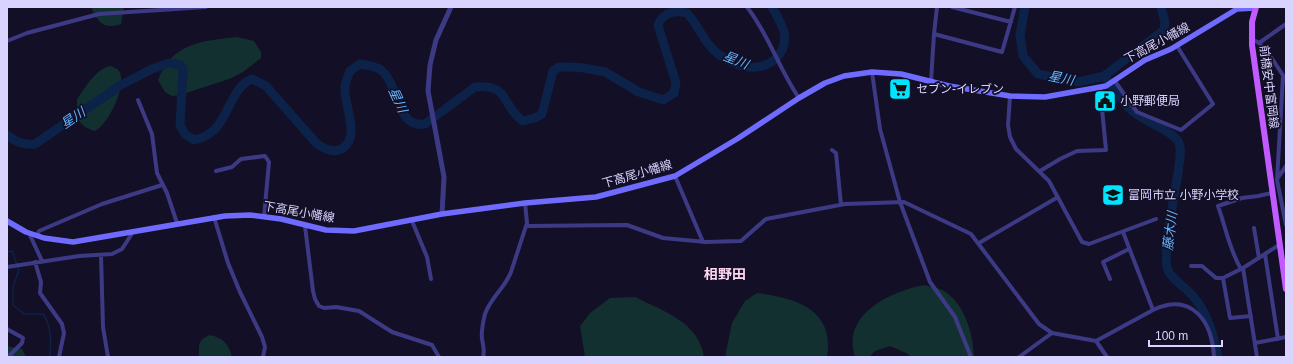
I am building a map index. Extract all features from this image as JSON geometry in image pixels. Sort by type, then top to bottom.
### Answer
[{"type":"main road","name":"前橋安中富岡線","points":[[1256,8],[1252,22],[1252,39],[1274,180],[1272,192],[1286,289]]},
{"type":"main road","name":"下高尾小幡線","points":[[7,221],[37,236],[54,241],[73,242],[214,217],[250,215],[264,216],[326,230],[354,230],[412,221],[442,214],[525,203],[596,197],[675,176],[737,139],[799,98],[825,83],[844,76],[872,72],[901,74],[1010,96],[1045,97],[1103,87],[1145,60],[1177,46],[1237,9],[1256,8]]},
{"type":"street","points":[[7,41],[27,33],[99,14],[206,7]]},
{"type":"street","points":[[442,214],[444,177],[428,91],[430,65],[436,40],[451,7]]},
{"type":"street","points":[[747,7],[756,18],[799,98]]},
{"type":"street","points":[[931,81],[937,7]]},
{"type":"street","points":[[952,7],[1011,22]]},
{"type":"street","points":[[934,34],[1002,52],[1005,37],[1015,7]]},
{"type":"street","points":[[1260,43],[1286,24]]},
{"type":"street","points":[[1252,39],[1260,43],[1286,80]]},
{"type":"street","points":[[1113,81],[1138,112],[1181,130],[1213,104],[1177,46]]},
{"type":"street","points":[[872,72],[880,129],[900,202],[930,282],[955,318],[971,357]]},
{"type":"street","points":[[1283,76],[1274,180],[1286,225]]},
{"type":"street","points":[[1040,171],[1077,151],[1106,150],[1103,87]]},
{"type":"street","points":[[1010,96],[1008,125],[1010,137],[1016,149],[1025,159],[1040,171],[1058,197],[1083,244],[1089,244],[1156,219]]},
{"type":"street","points":[[138,100],[152,134],[157,173],[177,223]]},
{"type":"street","points":[[832,150],[836,153],[841,205]]},
{"type":"street","points":[[216,171],[232,167],[241,159],[265,156],[269,162],[264,216]]},
{"type":"street","points":[[1274,180],[1286,166]]},
{"type":"street","points":[[675,176],[702,242]]},
{"type":"street","points":[[37,236],[39,231],[102,204],[162,185]]},
{"type":"street","points":[[1257,357],[1242,269],[1230,249],[1227,230],[1218,206],[1242,198],[1272,192]]},
{"type":"street","points":[[979,243],[1058,197]]},
{"type":"street","points":[[526,226],[627,225],[663,238],[702,242],[741,241],[766,219],[841,205],[904,202],[971,234],[1039,324],[1052,333],[1096,341],[1163,305],[1178,303],[1196,311],[1208,328],[1214,357]]},
{"type":"street","points":[[483,357],[484,351],[481,332],[485,316],[494,295],[509,278],[526,226],[525,203]]},
{"type":"street","points":[[214,217],[231,270],[262,337],[265,347],[263,357]]},
{"type":"street","points":[[412,221],[427,257],[431,279]]},
{"type":"street","points":[[306,226],[313,291],[319,306],[324,308],[336,307],[359,311],[392,332],[432,345],[439,357]]},
{"type":"street","points":[[1254,228],[1260,258]]},
{"type":"street","points":[[7,267],[42,261],[112,254],[122,249],[134,232]]},
{"type":"street","points":[[1123,232],[1153,310]]},
{"type":"street","points":[[29,233],[42,261]]},
{"type":"street","points":[[1191,266],[1202,266],[1210,275],[1216,278],[1223,278],[1242,269],[1279,245]]},
{"type":"street","points":[[1110,280],[1102,262],[1129,249]]},
{"type":"street","points":[[1265,254],[1278,339]]},
{"type":"street","points":[[101,255],[103,327],[108,357]]},
{"type":"street","points":[[35,262],[41,282],[40,293],[62,324],[64,333],[59,357]]},
{"type":"street","points":[[1223,278],[1230,318],[1251,316]]},
{"type":"street","points":[[7,329],[23,338],[20,345],[8,357]]},
{"type":"street","points":[[1020,357],[1052,333]]},
{"type":"street","points":[[1255,343],[1286,337]]},
{"type":"street","points":[[1096,341],[1107,357]]},
{"type":"green space","points":[[91,7],[124,7],[121,24],[115,26],[105,25],[99,21]]},
{"type":"green space","points":[[237,37],[254,41],[261,52],[261,58],[243,72],[229,79],[180,95],[172,96],[165,92],[158,80],[171,58],[180,51],[189,46],[211,40]]},
{"type":"green space","points":[[111,66],[118,70],[121,77],[119,95],[106,121],[95,131],[84,126],[79,120],[77,99],[96,74]]},
{"type":"green space","points":[[924,285],[945,291],[959,306],[964,314],[970,331],[974,357],[910,357],[908,354],[890,346],[875,351],[869,357],[855,357],[853,342],[855,329],[862,317],[872,308],[897,293]]},
{"type":"green space","points":[[757,293],[786,298],[810,309],[819,317],[825,327],[828,341],[827,357],[725,357],[732,323],[745,301]]},
{"type":"green space","points":[[635,297],[668,313],[687,326],[701,345],[704,357],[585,357],[580,326],[590,313],[610,298]]},
{"type":"green space","points":[[210,335],[225,342],[232,357],[199,357],[199,346],[201,341]]},
{"type":"green space","points":[[7,346],[22,349],[26,357],[7,357]]},
{"type":"waterway","name":"星川","points":[[7,135],[13,140],[27,144],[35,144],[121,85],[152,69],[169,63],[180,65],[183,69],[180,125],[185,134],[194,140],[206,136],[215,129],[237,92],[243,84],[252,79],[266,86],[317,144],[333,151],[343,148],[348,143],[351,136],[345,86],[350,71],[360,64],[369,65],[381,70],[387,77],[403,113],[408,120],[416,124],[425,124],[475,87],[486,87],[500,92],[511,109],[523,121],[535,118],[542,114],[553,71],[559,67],[584,68],[605,72],[639,92],[663,100],[674,93],[676,83],[658,25],[663,17],[674,12],[687,13],[707,42],[721,56],[739,65],[746,67],[757,67],[770,63],[776,58],[780,53],[785,40],[784,32],[772,7]]},
{"type":"waterway","name":"星川","points":[[1025,7],[1020,35],[1023,56],[1038,74],[1079,82],[1104,76],[1164,30],[1165,22],[1161,7]]},
{"type":"waterway","name":"藤木川","points":[[1104,76],[1130,109],[1169,133],[1178,141],[1180,156],[1166,250],[1166,262],[1172,277],[1191,294],[1202,308],[1212,332],[1218,357]]},
{"type":"waterway","points":[[7,252],[12,251],[19,270],[13,287],[13,305],[24,314],[43,314],[48,324],[51,340],[50,357]]},
{"type":"place","name":"セブン-イレブン","points":[[900,89]]},
{"type":"place","name":"小野郵便局","points":[[1105,101]]},
{"type":"place","name":"富岡市立 小野小学校","points":[[1113,195]]},
{"type":"district","name":"相野田","points":[[725,274]]}]
